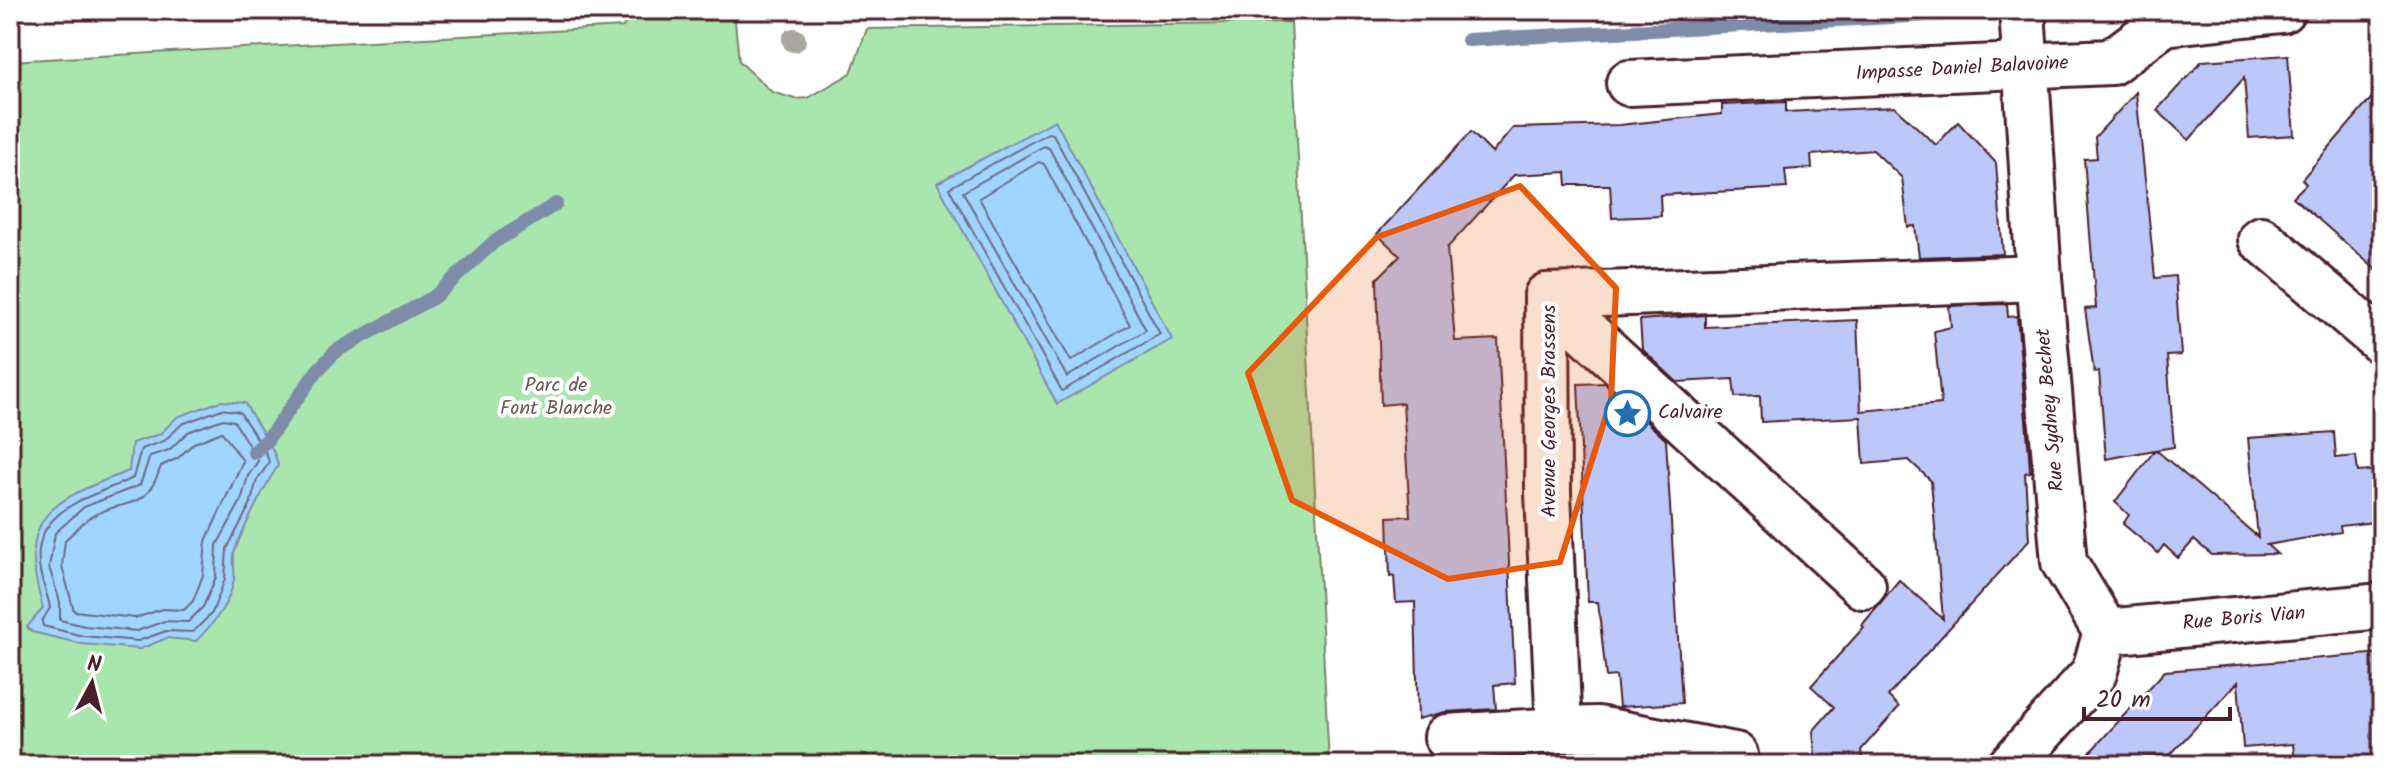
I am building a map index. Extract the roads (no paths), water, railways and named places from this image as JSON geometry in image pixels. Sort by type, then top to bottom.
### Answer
[{"type":"street","name":"Rue Sydney Bechet","points":[[2022,10],[2039,278],[2064,562],[2106,632]]},
{"type":"street","name":"Impasse Daniel Balavoine","points":[[1629,83],[2111,62],[2164,23],[2282,10]]},
{"type":"street","points":[[2261,239],[2382,342]]},
{"type":"street","name":"Avenue Georges Brassens","points":[[1559,730],[1548,493],[1547,296],[2039,278]]},
{"type":"street","points":[[1547,296],[1863,586]]},
{"type":"street","name":"Rue Boris Vian","points":[[2106,632],[2382,606]]},
{"type":"street","points":[[2011,765],[2094,673],[2106,632]]},
{"type":"street","points":[[1447,737],[1598,729],[1735,755],[1736,765]]},
{"type":"water","points":[[1055,120],[1172,339],[1057,404],[937,183]]},
{"type":"water","points":[[221,401],[245,403],[278,466],[236,547],[232,588],[214,621],[196,641],[167,638],[140,649],[82,644],[32,632],[27,627],[43,608],[34,552],[37,532],[46,516],[78,492],[129,471],[132,443],[160,434],[177,417]]},
{"type":"waterway","points":[[1468,40],[1965,13]]},
{"type":"waterway","points":[[254,452],[267,440],[317,371],[336,351],[434,297],[494,242],[556,204]]},
{"type":"place","name":"Calvaire","points":[[1627,413]]},
{"type":"park label","name":"Parc de Font Blanche","points":[[556,398]]}]
